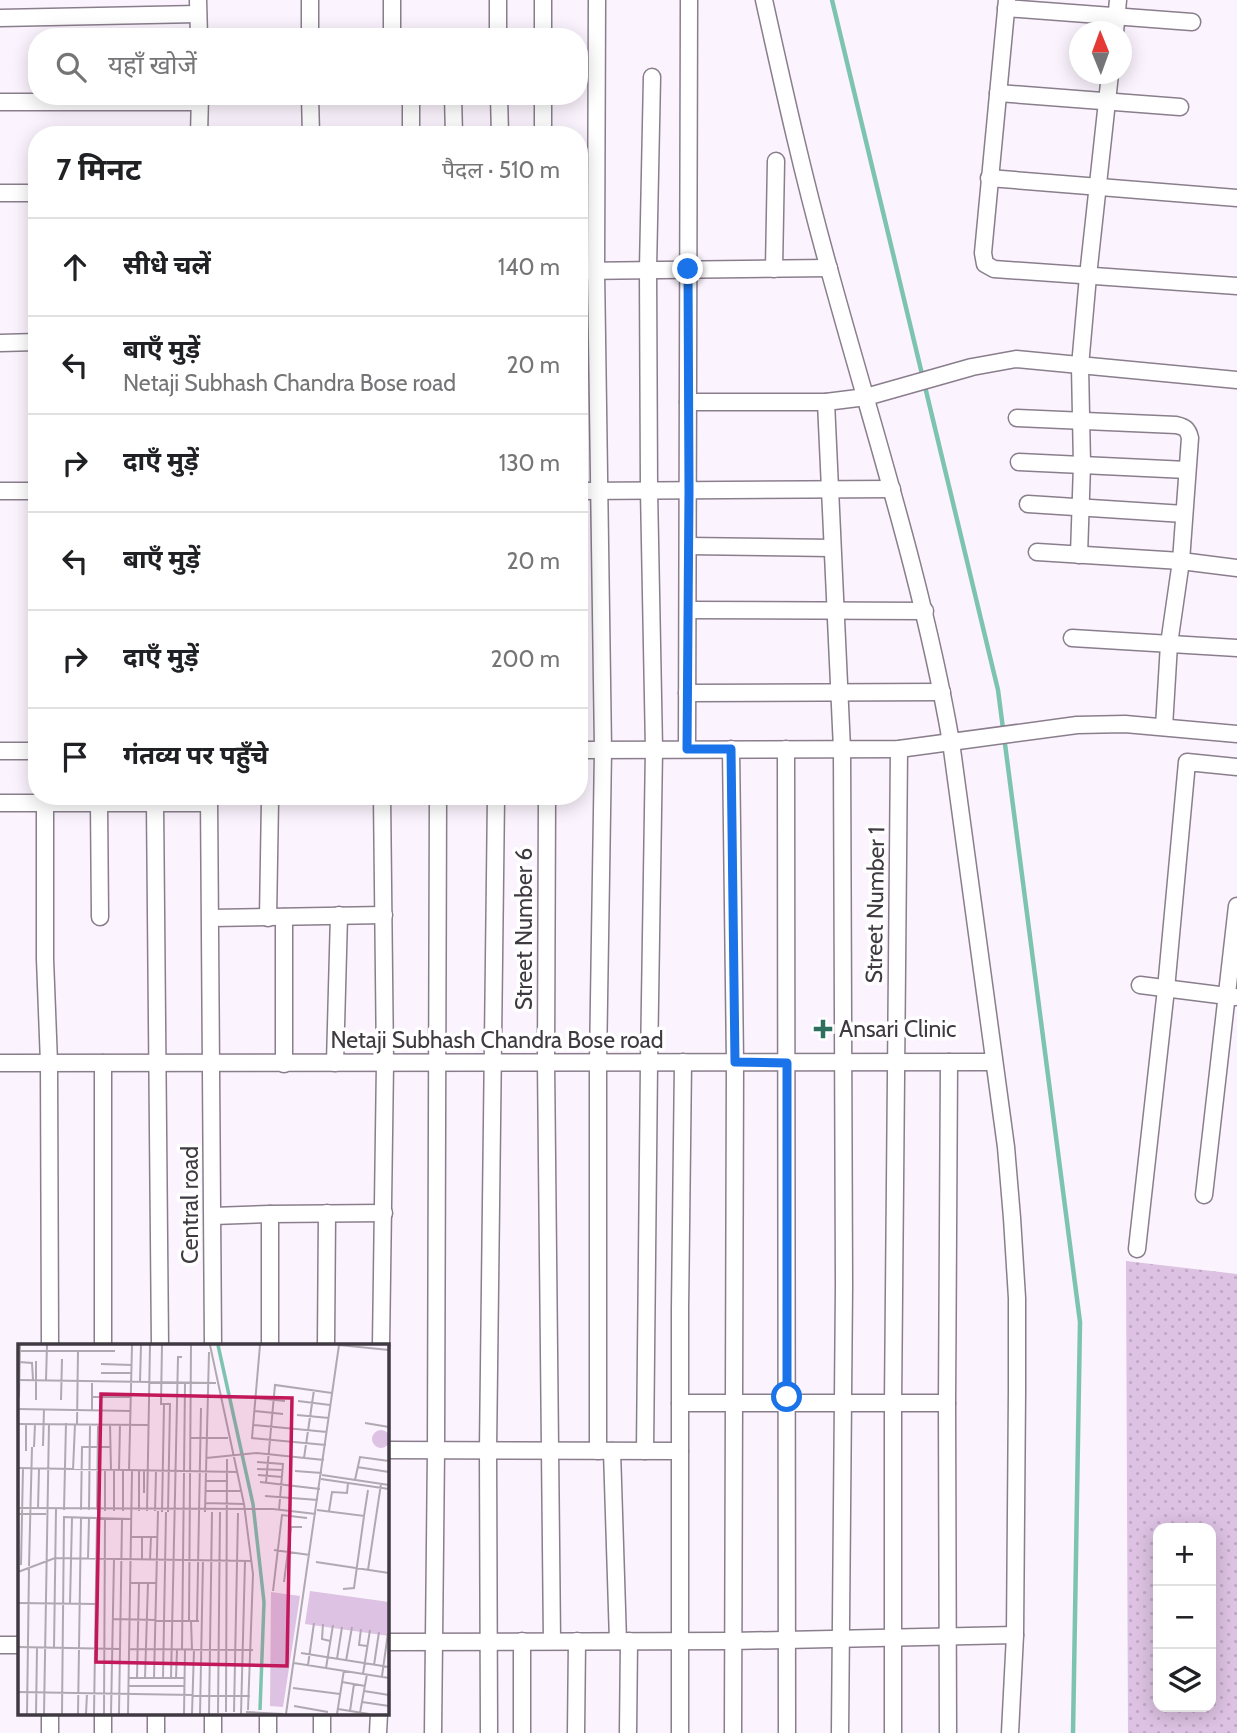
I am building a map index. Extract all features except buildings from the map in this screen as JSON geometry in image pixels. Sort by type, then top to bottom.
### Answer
[{"type":"street","points":[[310,0],[310,28]]},
{"type":"street","points":[[391,0],[391,28]]},
{"type":"street","points":[[498,0],[498,28]]},
{"type":"street","points":[[543,0],[543,28]]},
{"type":"street","points":[[588,244],[597,0]]},
{"type":"street","points":[[687,749],[689,0]]},
{"type":"street","points":[[764,0],[794,134],[829,268],[872,395],[892,489],[925,611],[951,742],[1006,1147],[1017,1298],[1015,1635],[1010,1733]]},
{"type":"street","points":[[1192,22],[1006,4],[983,253],[985,264],[994,269],[1237,286]]},
{"type":"street","points":[[0,18],[198,7],[199,28]]},
{"type":"street","points":[[645,1451],[654,749],[648,269],[652,77]]},
{"type":"street","points":[[1079,555],[1082,509],[1080,366],[1087,276],[1109,84]]},
{"type":"street","points":[[998,93],[1181,107]]},
{"type":"street","points":[[0,103],[28,102]]},
{"type":"street","points":[[199,126],[200,105]]},
{"type":"street","points":[[310,105],[311,126]]},
{"type":"street","points":[[411,105],[411,126]]},
{"type":"street","points":[[453,105],[454,126]]},
{"type":"street","points":[[499,105],[500,126]]},
{"type":"street","points":[[543,105],[543,126]]},
{"type":"street","points":[[774,269],[776,162]]},
{"type":"street","points":[[989,178],[1237,198]]},
{"type":"street","points":[[0,193],[28,193]]},
{"type":"street","points":[[588,271],[829,268]]},
{"type":"street","points":[[588,289],[599,491],[603,750],[598,1063],[605,1451],[624,1641],[628,1733]]},
{"type":"street","points":[[0,344],[28,342]]},
{"type":"street","points":[[688,402],[826,402],[872,395],[972,366],[1016,359],[1237,380]]},
{"type":"street","points":[[826,402],[842,749],[844,1272],[840,1733]]},
{"type":"street","points":[[1017,418],[1177,425],[1188,431],[1190,438],[1181,561],[1170,644],[1164,727]]},
{"type":"street","points":[[1019,462],[1187,470]]},
{"type":"street","points":[[588,491],[892,489]]},
{"type":"street","points":[[0,491],[28,491]]},
{"type":"street","points":[[1028,504],[1184,514]]},
{"type":"street","points":[[688,546],[832,548]]},
{"type":"street","points":[[1037,552],[1181,561],[1237,568]]},
{"type":"street","points":[[688,610],[925,611]]},
{"type":"street","points":[[1072,638],[1237,648]]},
{"type":"street","points":[[687,693],[942,692]]},
{"type":"street","points":[[588,750],[899,749],[1077,725],[1125,724],[1237,734]]},
{"type":"street","points":[[1137,1249],[1166,989],[1189,730]]},
{"type":"street","points":[[731,749],[735,1062],[733,1733]]},
{"type":"street","points":[[786,749],[787,1733]]},
{"type":"street","name":"Street Number 1","points":[[893,1733],[899,749]]},
{"type":"street","points":[[0,751],[28,751]]},
{"type":"street","points":[[1187,762],[1237,767]]},
{"type":"street","points":[[0,803],[28,802]]},
{"type":"street","points":[[45,805],[50,1344]]},
{"type":"street","points":[[99,805],[100,917]]},
{"type":"street","points":[[155,805],[160,1344]]},
{"type":"street","name":"Central road","points":[[209,805],[214,1344]]},
{"type":"street","points":[[270,805],[284,1064]]},
{"type":"street","points":[[381,1344],[385,1063],[383,805]]},
{"type":"street","points":[[433,1733],[438,805]]},
{"type":"street","points":[[489,1733],[488,1450],[496,805]]},
{"type":"street","name":"Street Number 6","points":[[547,805],[546,1062],[552,1641]]},
{"type":"street","points":[[1204,1195],[1232,997],[1237,906]]},
{"type":"street","points":[[335,1063],[339,915]]},
{"type":"street","points":[[211,918],[384,915]]},
{"type":"street","points":[[1140,985],[1232,997]]},
{"type":"street","points":[[680,1733],[683,1062]]},
{"type":"street","points":[[948,1733],[950,1062]]},
{"type":"street","name":"Netaji Subhash Chandra Bose road","points":[[0,1063],[994,1062]]},
{"type":"street","points":[[103,1063],[103,1344]]},
{"type":"street","points":[[326,1344],[327,1213]]},
{"type":"street","points":[[213,1216],[384,1213]]},
{"type":"street","points":[[270,1214],[270,1344]]},
{"type":"street","points":[[680,1403],[947,1402]]},
{"type":"street","points":[[388,1450],[680,1451]]},
{"type":"street","points":[[388,1642],[733,1641],[1015,1635]]},
{"type":"street","points":[[522,1641],[522,1733]]},
{"type":"street","points":[[576,1733],[577,1641]]},
{"type":"street","points":[[0,1645],[18,1645]]},
{"type":"shaded area","points":[[1126,1261],[1237,1274],[1237,1733],[1128,1733]]},
{"type":"waterway","points":[[832,0],[998,690],[1080,1322],[1073,1733]]},
{"type":"place","name":"Ansari Clinic","points":[[823,1029]]},
{"type":"route","points":[[688,269],[687,749],[731,749],[735,1062],[787,1063],[787,1397]]}]
